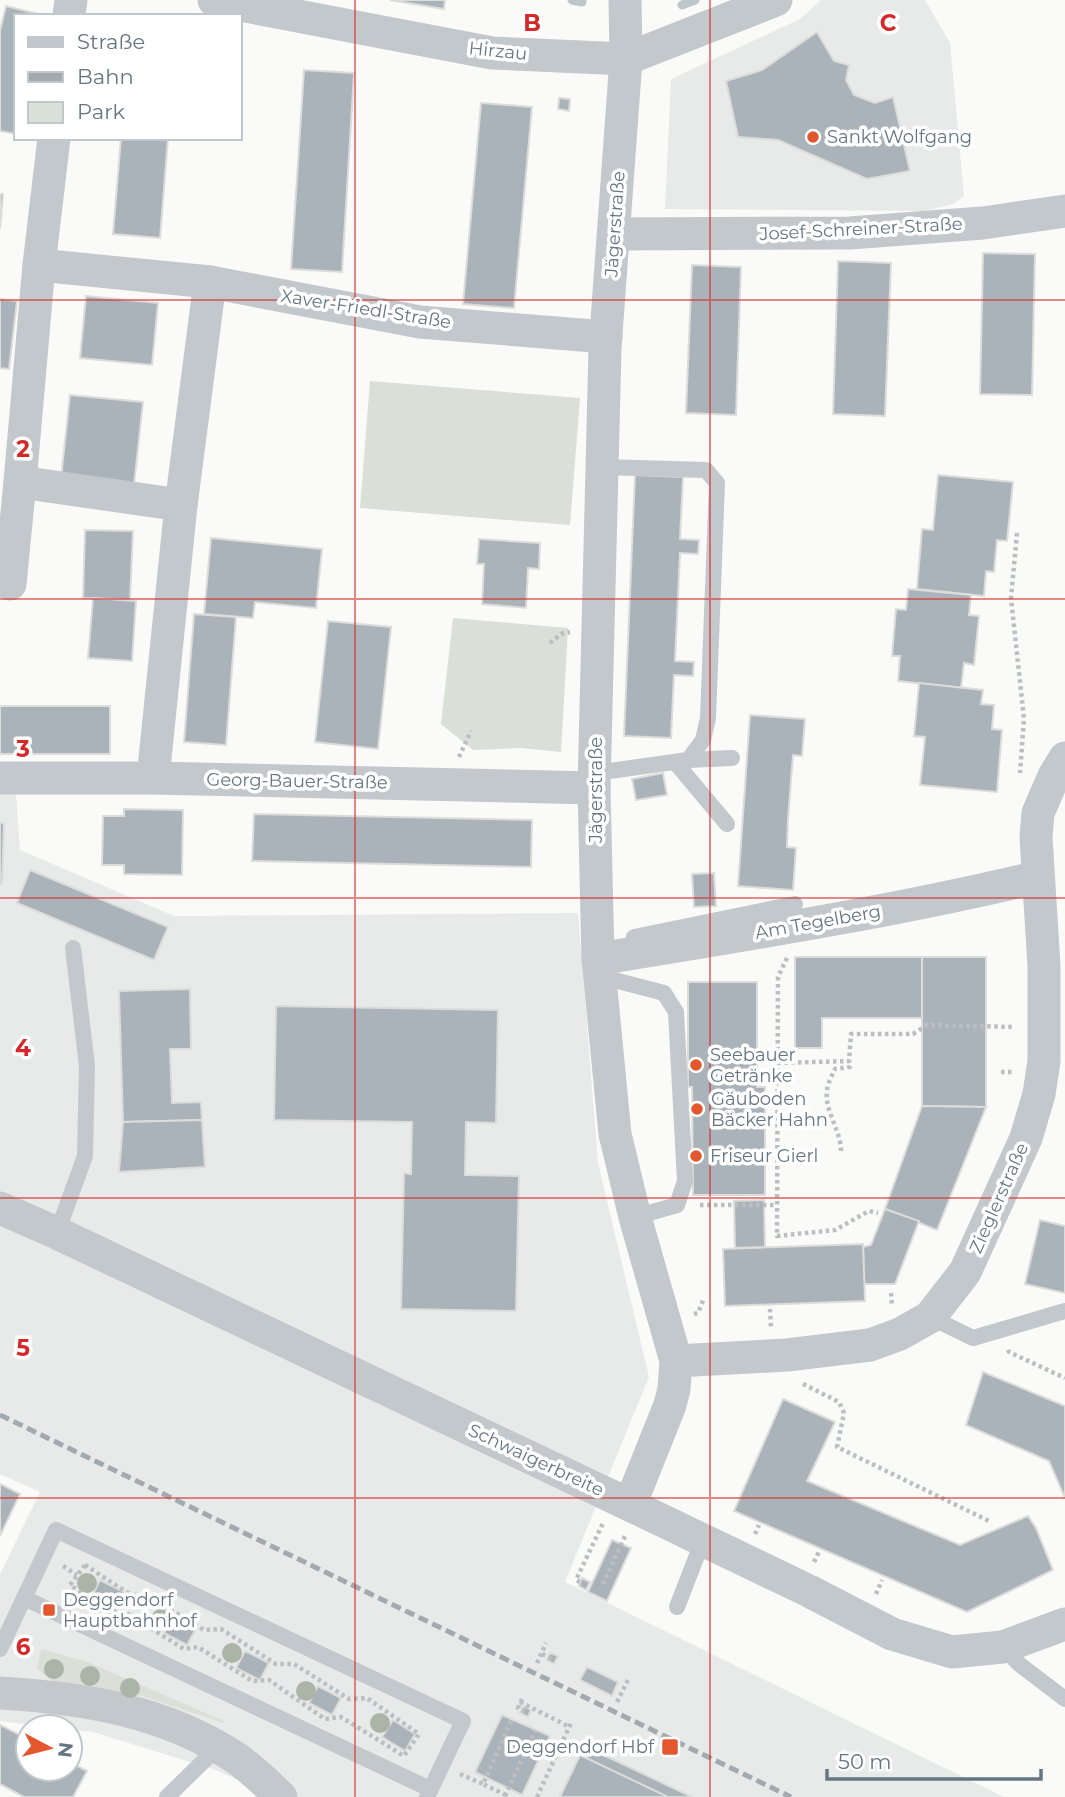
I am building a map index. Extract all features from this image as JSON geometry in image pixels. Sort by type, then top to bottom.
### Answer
[{"type":"street","name":"Hirzau","points":[[214,0],[492,53],[626,59],[776,0]]},
{"type":"street","name":"Jägerstraße","points":[[625,0],[626,59],[606,337],[595,781],[598,960],[615,1134],[635,1217],[676,1361],[670,1405],[630,1505]]},
{"type":"street","points":[[10,584],[39,265],[54,140]]},
{"type":"street","name":"Josef-Schreiner-Straße","points":[[615,234],[850,233],[983,223],[1065,211]]},
{"type":"street","name":"Xaver-Friedl-Straße","points":[[39,265],[210,282],[421,322],[606,337]]},
{"type":"street","points":[[153,778],[181,505],[210,282]]},
{"type":"street","points":[[20,482],[181,505]]},
{"type":"street","points":[[1052,1090],[1044,1061],[1044,966],[1036,837],[1038,813],[1065,758]]},
{"type":"street","name":"Georg-Bauer-Straße","points":[[0,778],[595,781]]},
{"type":"street","name":"Am Tegelberg","points":[[598,960],[798,915],[954,897],[1038,877]]},
{"type":"street","name":"Zieglerstraße","points":[[676,1361],[788,1355],[870,1345],[900,1334],[930,1317],[965,1272],[1026,1138],[1052,1090]]},
{"type":"street","name":"Schwaigerbreite","points":[[0,1208],[630,1505],[892,1634],[952,1652],[1003,1647],[1065,1624]]},
{"type":"street","points":[[0,1693],[58,1697],[114,1706],[165,1721],[238,1760],[281,1797]]},
{"type":"lane","points":[[603,467],[706,470],[717,483],[708,718],[704,740],[682,761]]},
{"type":"lane","points":[[595,781],[682,761],[732,758]]},
{"type":"lane","points":[[682,761],[727,824]]},
{"type":"lane","points":[[57,1233],[85,1156],[87,1066],[73,948]]},
{"type":"lane","points":[[598,960],[664,993],[676,1012],[685,1181],[677,1205],[635,1217]]},
{"type":"lane","points":[[930,1317],[973,1338],[1065,1311]]},
{"type":"lane","points":[[0,1649],[24,1598],[56,1530],[463,1721],[429,1793],[24,1598]]},
{"type":"lane","points":[[677,1607],[703,1541]]},
{"type":"lane","points":[[1003,1647],[1019,1664],[1065,1699]]},
{"type":"lane","points":[[167,1797],[218,1747]]},
{"type":"path","points":[[1017,533],[1011,598],[1024,719],[1018,799],[1038,813]]},
{"type":"path","points":[[798,915],[778,976],[777,1236],[835,1230],[869,1211],[878,1213]]},
{"type":"path","points":[[841,1151],[841,1139],[827,1101],[827,1088],[835,1069],[850,1067],[851,1034],[913,1034],[927,1025],[1044,1028]]},
{"type":"path","points":[[778,1063],[849,1061]]},
{"type":"path","points":[[677,1205],[776,1205]]},
{"type":"path","points":[[1007,1328],[1009,1352],[1065,1378]]},
{"type":"path","points":[[788,1355],[776,1372],[780,1380],[804,1385],[839,1402],[844,1413],[837,1447],[989,1521]]},
{"type":"path","points":[[580,1582],[576,1580],[603,1523],[626,1534],[603,1584]]},
{"type":"path","points":[[85,1565],[131,1595],[148,1596],[204,1630],[221,1629],[276,1664],[294,1664],[349,1699],[367,1699],[419,1734],[411,1752],[404,1756],[341,1717],[325,1719],[269,1680],[252,1681],[198,1647],[184,1649],[123,1611],[108,1612],[70,1585],[78,1575],[85,1565]]},
{"type":"path","points":[[71,1570],[78,1575]]},
{"type":"path","points":[[537,1663],[546,1643]]},
{"type":"path","points":[[542,1654],[552,1658]]},
{"type":"path","points":[[617,1702],[628,1680]]},
{"type":"path","points":[[615,1689],[622,1692]]},
{"type":"path","points":[[526,1711],[518,1708],[521,1701],[570,1725],[537,1797]]},
{"type":"path","points":[[511,1721],[483,1784],[505,1796],[536,1731]]},
{"type":"shaded area","name":"Sankt Wolfgang","points":[[821,0],[925,0],[950,43],[964,196],[953,204],[925,211],[665,209],[671,79],[800,19]]},
{"type":"shaded area","points":[[0,793],[16,795],[20,850],[174,916],[578,913],[598,1163],[649,1377],[565,1582],[1004,1797],[275,1797],[216,1770],[84,1731],[84,1713],[14,1713],[14,1723],[0,1721],[0,1574],[40,1492],[0,1474]]},
{"type":"green space","points":[[370,381],[580,398],[570,525],[360,508]]},
{"type":"green space","points":[[453,618],[568,628],[561,752],[521,748],[473,750],[441,724]]},
{"type":"green space","points":[[41,1649],[88,1662],[224,1723],[142,1696],[52,1682],[37,1668]]},
{"type":"building","points":[[390,0],[445,0],[444,9]]},
{"type":"building","points":[[6,6],[38,14],[14,14],[14,134],[0,131],[0,31]]},
{"type":"building","points":[[817,32],[834,61],[849,65],[846,80],[854,95],[875,103],[893,97],[910,171],[867,179],[778,140],[738,137],[726,81],[762,70]]},
{"type":"building","points":[[304,70],[354,73],[342,272],[291,269]]},
{"type":"building","points":[[559,98],[570,99],[569,111],[558,109]]},
{"type":"building","points":[[481,103],[532,107],[514,308],[463,304]]},
{"type":"building","points":[[121,140],[168,140],[160,238],[113,234]]},
{"type":"building","points":[[0,194],[3,194],[0,229]]},
{"type":"building","points":[[983,253],[1035,254],[1032,395],[980,394]]},
{"type":"building","points":[[838,261],[891,263],[885,416],[833,414]]},
{"type":"building","points":[[692,265],[741,267],[736,415],[686,413]]},
{"type":"building","points":[[86,296],[158,303],[152,365],[80,358]]},
{"type":"building","points":[[0,299],[17,301],[9,369],[0,368]]},
{"type":"building","points":[[70,395],[143,402],[134,485],[61,478]]},
{"type":"building","points":[[635,475],[683,477],[680,539],[699,540],[698,554],[680,553],[675,661],[694,662],[693,676],[674,675],[671,738],[624,736]]},
{"type":"building","points":[[938,475],[1013,482],[1007,541],[997,540],[994,572],[986,571],[984,596],[917,589],[922,529],[933,530]]},
{"type":"building","points":[[85,530],[133,531],[130,600],[83,598]]},
{"type":"building","points":[[211,538],[322,549],[316,608],[255,602],[253,618],[204,614]]},
{"type":"building","points":[[479,539],[540,543],[539,569],[528,568],[526,608],[482,604],[484,564],[477,564]]},
{"type":"building","points":[[908,589],[971,595],[969,615],[979,616],[974,665],[964,663],[961,688],[898,681],[900,656],[892,656],[896,609],[906,610]]},
{"type":"building","points":[[93,598],[136,601],[132,661],[88,658]]},
{"type":"building","points":[[194,614],[236,617],[226,745],[184,742]]},
{"type":"building","points":[[328,621],[391,627],[378,749],[315,742]]},
{"type":"building","points":[[919,683],[983,690],[981,704],[994,705],[992,729],[1002,730],[997,792],[920,785],[925,737],[914,736]]},
{"type":"building","points":[[0,706],[110,706],[110,754],[0,754]]},
{"type":"building","points":[[750,715],[805,719],[802,756],[793,755],[788,819],[787,847],[796,848],[793,890],[738,886]]},
{"type":"building","points":[[663,773],[667,795],[636,800],[632,779]]},
{"type":"building","points":[[124,809],[183,810],[182,875],[124,874],[124,865],[102,865],[103,816],[124,816]]},
{"type":"building","points":[[254,814],[532,820],[531,867],[252,861]]},
{"type":"building","points":[[0,823],[4,823],[2,884],[0,884]]},
{"type":"building","points":[[30,870],[168,927],[154,960],[17,903]]},
{"type":"building","points":[[714,873],[716,906],[694,907],[692,874]]},
{"type":"building","points":[[795,957],[922,957],[922,1018],[822,1018],[822,1048],[795,1048]]},
{"type":"building","points":[[922,957],[986,957],[986,1107],[922,1106]]},
{"type":"building","points":[[688,982],[757,982],[757,1087],[765,1087],[765,1195],[693,1195],[692,1087],[688,1087]]},
{"type":"building","points":[[190,989],[191,1049],[170,1049],[172,1103],[201,1102],[202,1120],[123,1122],[119,991]]},
{"type":"building","points":[[276,1006],[498,1010],[496,1123],[466,1122],[465,1175],[519,1176],[516,1311],[401,1309],[404,1173],[411,1174],[412,1122],[274,1120]]},
{"type":"building","points":[[922,1106],[986,1107],[937,1230],[885,1209]]},
{"type":"building","points":[[202,1120],[205,1167],[119,1172],[123,1122]]},
{"type":"building","points":[[764,1200],[765,1247],[735,1248],[734,1201]]},
{"type":"building","points":[[885,1209],[919,1221],[895,1284],[864,1284],[863,1247],[871,1245]]},
{"type":"building","points":[[1040,1220],[1065,1226],[1065,1293],[1025,1284]]},
{"type":"building","points":[[863,1244],[865,1301],[725,1306],[723,1249]]},
{"type":"building","points":[[983,1372],[1065,1406],[1065,1498],[1049,1461],[966,1425]]},
{"type":"building","points":[[783,1399],[835,1422],[807,1481],[960,1545],[1028,1516],[1036,1528],[1053,1570],[967,1612],[734,1511]]},
{"type":"building","points":[[0,1484],[20,1494],[0,1536]]},
{"type":"building","points":[[612,1540],[631,1548],[607,1601],[588,1592]]},
{"type":"building","points":[[582,1578],[590,1582],[586,1590],[579,1586]]},
{"type":"building","points":[[100,1580],[124,1592],[114,1610],[91,1598]]},
{"type":"building","points":[[173,1615],[197,1627],[187,1645],[164,1633]]},
{"type":"building","points":[[245,1651],[269,1663],[260,1680],[236,1668]]},
{"type":"building","points":[[550,1653],[558,1656],[554,1664],[547,1660]]},
{"type":"building","points":[[587,1667],[618,1682],[612,1696],[580,1680]]},
{"type":"building","points":[[318,1686],[341,1698],[332,1715],[309,1703]]},
{"type":"building","points":[[524,1706],[531,1710],[528,1717],[520,1713]]},
{"type":"building","points":[[502,1715],[550,1736],[522,1795],[475,1772]]},
{"type":"building","points":[[393,1720],[415,1734],[405,1751],[382,1737]]},
{"type":"building","points":[[0,1725],[14,1732],[14,1783],[81,1783],[73,1797],[24,1797],[0,1784]]},
{"type":"building","points":[[591,1749],[692,1797],[666,1797],[586,1759]]},
{"type":"building","points":[[580,1755],[668,1797],[560,1797]]},
{"type":"waterway","points":[[572,0],[582,2]]},
{"type":"waterway","points":[[682,5],[695,0]]},
{"type":"railway","points":[[0,1415],[791,1797]]},
{"type":"place","name":"Sankt Wolfgang","points":[[813,137]]},
{"type":"place","name":"Seebauer Getränke","points":[[696,1065]]},
{"type":"place","name":"Gäuboden Bäcker Hahn","points":[[697,1109]]},
{"type":"place","name":"Friseur Gierl","points":[[696,1156]]},
{"type":"place","name":"Deggendorf Hauptbahnhof","points":[[49,1610]]},
{"type":"place","name":"Deggendorf Hbf","points":[[670,1747]]}]
